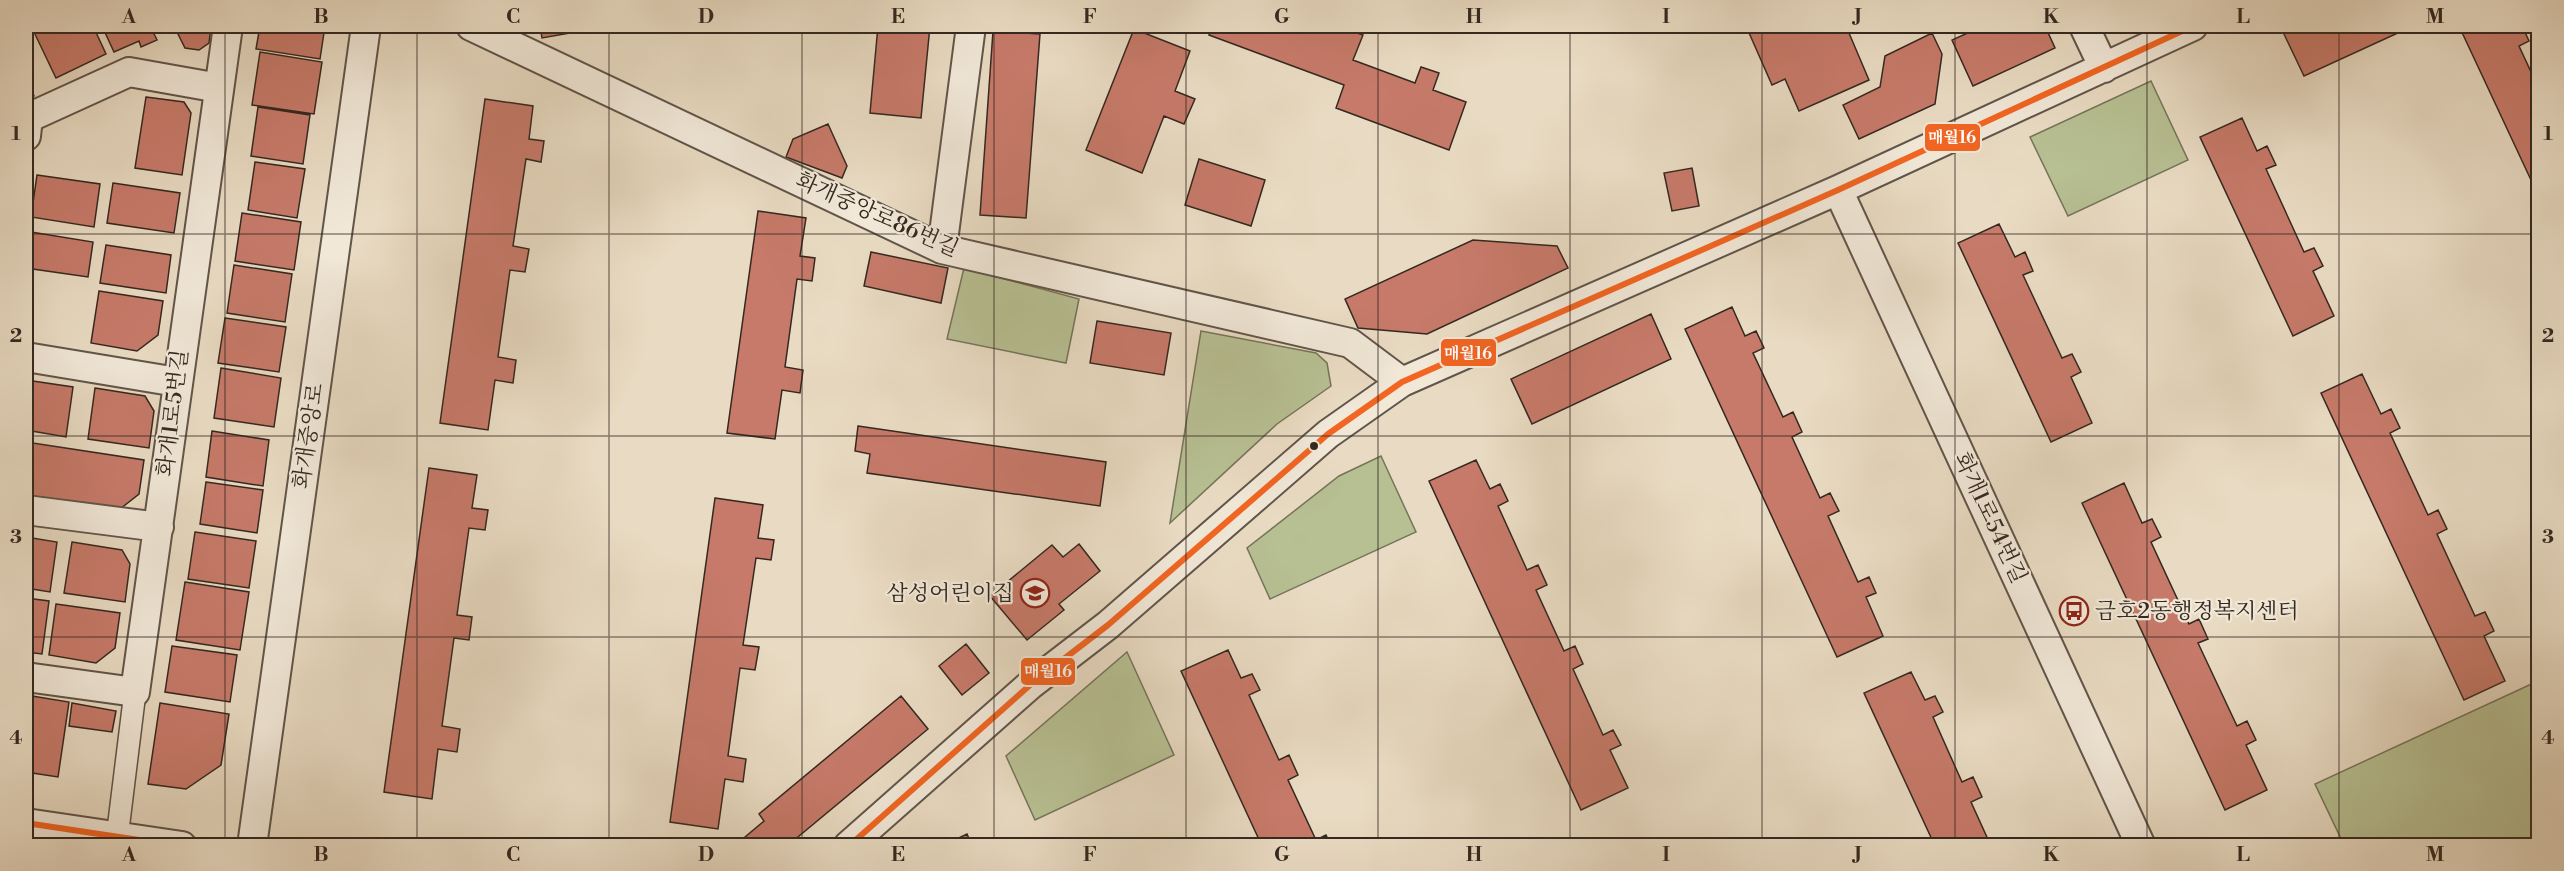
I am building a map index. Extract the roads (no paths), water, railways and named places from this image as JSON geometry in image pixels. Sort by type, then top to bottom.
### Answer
[{"type":"street","name":"화개1로5번길","points":[[135,692],[228,26]]},
{"type":"street","name":"화개중앙로","points":[[252,846],[366,26]]},
{"type":"street","name":"화개중앙로86번길","points":[[471,26],[942,249],[1350,343],[1402,382]]},
{"type":"street","points":[[942,249],[971,26]]},
{"type":"street","points":[[2084,26],[2104,68]]},
{"type":"street","points":[[848,846],[1030,685],[1108,625],[1328,434],[1402,382],[1838,190],[2193,26]]},
{"type":"street","points":[[26,136],[28,118],[129,72],[219,88]]},
{"type":"street","name":"화개1로54번길","points":[[1838,190],[2141,846]]},
{"type":"street","points":[[26,357],[177,382]]},
{"type":"street","points":[[26,510],[159,527]]},
{"type":"street","points":[[26,677],[135,692],[117,841]]},
{"type":"street","points":[[26,823],[117,841],[182,846]]},
{"type":"place","name":"삼성어린이집","points":[[1035,593]]},
{"type":"place","name":"금호2동행정복지센터","points":[[2074,611]]}]
